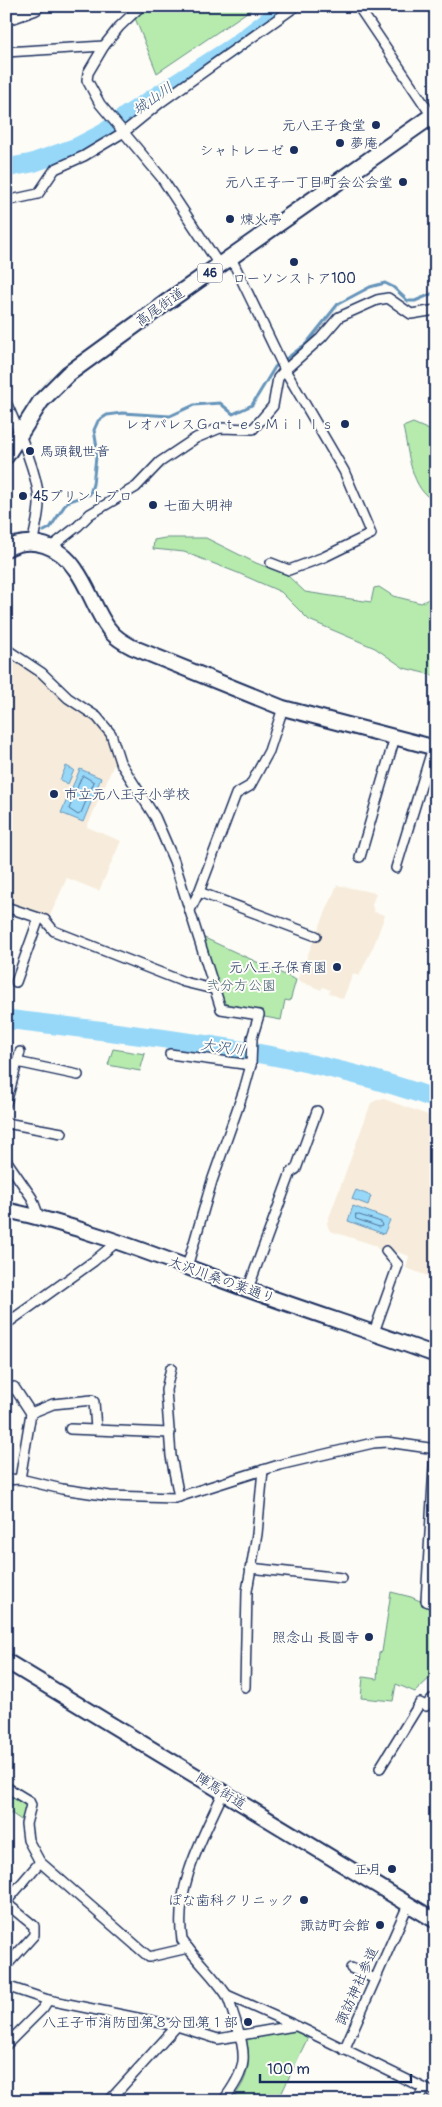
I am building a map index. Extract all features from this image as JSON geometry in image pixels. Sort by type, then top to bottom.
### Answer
[{"type":"highway","points":[[6,16],[34,6]]},
{"type":"main road","name":"高尾街道","points":[[6,456],[41,401],[68,374],[434,114]]},
{"type":"street","points":[[141,6],[126,19],[104,46],[87,76],[100,104],[161,177],[225,262],[284,369],[344,471],[372,534],[324,557],[289,570],[271,563]]},
{"type":"street","points":[[6,201],[38,194],[55,169],[84,156],[123,131],[296,6]]},
{"type":"street","points":[[358,6],[434,114]]},
{"type":"street","points":[[6,52],[104,46]]},
{"type":"street","points":[[51,547],[90,514],[136,486],[160,462],[196,438],[220,428],[253,429],[274,406],[278,378],[284,369],[321,338],[339,317],[377,300],[388,298],[411,314],[436,310]]},
{"type":"street","points":[[6,402],[20,433],[35,479],[39,500],[34,541]]},
{"type":"street","points":[[6,549],[21,543],[34,541],[51,547],[76,569],[107,626],[119,640],[132,647],[283,708],[434,747],[396,868]]},
{"type":"street","points":[[6,649],[42,673],[68,698],[97,717],[111,734],[120,762],[155,817],[174,862],[213,989],[221,1009],[259,1015],[252,1044],[252,1063],[212,1181],[187,1267]]},
{"type":"street","points":[[190,910],[199,892],[236,794],[250,786],[269,751],[283,708]]},
{"type":"street","points":[[360,857],[395,737]]},
{"type":"street","points":[[199,892],[316,936]]},
{"type":"street","points":[[6,907],[45,920],[54,930],[184,982],[213,989]]},
{"type":"street","points":[[16,982],[39,918]]},
{"type":"street","points":[[6,1102],[20,1052]]},
{"type":"street","points":[[170,1054],[252,1063]]},
{"type":"street","points":[[17,1062],[78,1075]]},
{"type":"street","points":[[248,1289],[291,1172],[296,1169],[317,1111]]},
{"type":"street","points":[[6,1123],[62,1133]]},
{"type":"street","points":[[6,1160],[32,1198],[39,1217]]},
{"type":"street","name":"大沢川桑の葉通り","points":[[6,1210],[39,1217],[118,1241],[436,1355]]},
{"type":"street","points":[[6,1324],[118,1241]]},
{"type":"street","points":[[374,1332],[398,1265],[386,1251]]},
{"type":"street","points":[[171,1368],[166,1390],[171,1456],[179,1497]]},
{"type":"street","points":[[6,1392],[14,1387],[31,1413],[20,1479]]},
{"type":"street","points":[[31,1413],[52,1404],[92,1400],[94,1402],[96,1430]]},
{"type":"street","points":[[70,1429],[170,1433]]},
{"type":"street","points":[[6,1480],[20,1479],[62,1489],[110,1496],[179,1497],[263,1470],[373,1443],[387,1442],[435,1449],[426,1600],[436,1606]]},
{"type":"street","points":[[245,1687],[247,1591],[257,1534],[263,1470]]},
{"type":"street","points":[[250,1568],[342,1578]]},
{"type":"street","name":"陣馬街道","points":[[6,1661],[436,1921]]},
{"type":"street","points":[[380,1768],[420,1703],[426,1706],[432,1699],[436,1701]]},
{"type":"street","points":[[6,1788],[29,1801],[31,1805],[26,1824],[28,1840],[40,1862],[149,1957],[188,1948]]},
{"type":"street","points":[[223,1793],[190,1863],[182,1901],[180,1929],[182,1940],[227,1996],[240,2035],[243,2066],[238,2081],[223,2101]]},
{"type":"street","points":[[6,1966],[34,1935],[35,1930],[34,1926],[6,1903],[40,1862]]},
{"type":"street","name":"諏訪神社参道","points":[[344,2050],[408,1905]]},
{"type":"street","points":[[350,1968],[376,1979]]},
{"type":"street","points":[[6,1986],[48,2000],[177,2026],[218,2039],[294,2026]]},
{"type":"street","points":[[227,1996],[436,2094]]},
{"type":"street","points":[[6,2045],[43,2008],[48,2000]]},
{"type":"street","points":[[108,2101],[177,2026]]},
{"type":"street","points":[[417,2101],[424,2089]]},
{"type":"shaded area","name":"市立元八王子小学校","points":[[6,654],[39,676],[63,701],[91,719],[101,729],[109,743],[115,762],[87,827],[121,841],[99,891],[67,878],[49,918],[6,903]]},
{"type":"shaded area","points":[[337,885],[376,893],[372,905],[374,912],[385,915],[374,945],[359,976],[353,974],[343,999],[329,993],[330,990],[323,987],[321,990],[297,980]]},
{"type":"shaded area","points":[[384,1099],[436,1118],[436,1279],[406,1268],[409,1256],[389,1249],[383,1254],[374,1245],[330,1231],[328,1227],[327,1223],[371,1103]]},
{"type":"green space","points":[[147,6],[256,6],[157,73],[135,18]]},
{"type":"green space","points":[[413,423],[436,433],[436,502],[421,489],[409,459],[403,427]]},
{"type":"green space","points":[[165,538],[206,538],[256,563],[287,575],[305,592],[371,602],[374,588],[379,587],[393,596],[421,603],[436,595],[436,676],[404,668],[375,648],[309,620],[281,592],[184,552],[153,549],[154,540]]},
{"type":"green space","name":"弐分方公園","points":[[198,935],[296,980],[290,1001],[285,1000],[281,1020],[221,1009]]},
{"type":"green space","points":[[113,1049],[145,1054],[140,1071],[108,1065]]},
{"type":"green space","points":[[391,1592],[411,1597],[436,1608],[436,1672],[415,1692],[396,1684],[393,1701],[361,1698],[363,1677],[377,1679],[379,1653],[382,1652]]},
{"type":"green space","points":[[6,1791],[27,1803],[24,1822],[11,1813],[6,1819]]},
{"type":"green space","points":[[293,2029],[308,2037],[278,2101],[235,2101],[238,2097],[235,2095],[240,2089],[248,2068],[246,2038]]},
{"type":"water","points":[[66,766],[74,770],[68,784],[60,780]]},
{"type":"water","points":[[80,769],[101,778],[83,822],[61,813]]},
{"type":"water","points":[[356,1190],[371,1196],[368,1205],[352,1199]]},
{"type":"water","points":[[353,1206],[390,1220],[384,1234],[348,1221]]},
{"type":"waterway","name":"城山川","points":[[6,168],[32,163],[77,147],[104,133],[127,115],[233,47],[287,6]]},
{"type":"waterway","points":[[44,531],[50,528],[67,502],[90,494],[97,448],[94,430],[98,421],[107,415],[122,413],[170,416],[194,405],[220,403],[233,414],[252,405],[275,367],[306,344],[338,304],[370,287],[385,283],[393,287],[408,301],[415,301],[436,292]]},
{"type":"waterway","name":"大沢川","points":[[6,1019],[169,1039],[278,1057],[384,1082],[436,1099]]},
{"type":"waterway","name":"大沢川","points":[[244,1050],[244,1055]]},
{"type":"place","name":"元八王子食堂","points":[[376,125]]},
{"type":"place","name":"夢庵","points":[[340,143]]},
{"type":"place","name":"シャトレーゼ","points":[[294,150]]},
{"type":"place","name":"元八王子一丁目町会公会堂","points":[[403,182]]},
{"type":"place","name":"煉火亭","points":[[230,219]]},
{"type":"place","name":"ローソンストア100","points":[[294,262]]},
{"type":"place","name":"レオパレスＧａｔｅｓＭｉｌｌｓ","points":[[345,424]]},
{"type":"place","name":"馬頭観世音","points":[[30,451]]},
{"type":"place","name":"45プリントプロ","points":[[23,496]]},
{"type":"place","name":"七面大明神","points":[[153,505]]},
{"type":"place","name":"市立元八王子小学校","points":[[54,794]]},
{"type":"place","name":"元八王子保育園","points":[[337,967]]},
{"type":"place","name":"照念山 長圓寺","points":[[369,1637]]},
{"type":"place","name":"正月","points":[[392,1869]]},
{"type":"place","name":"ぽな歯科クリニック","points":[[304,1900]]},
{"type":"place","name":"諏訪町会館","points":[[380,1925]]},
{"type":"place","name":"八王子市消防団第８分団第１部","points":[[248,2022]]}]
